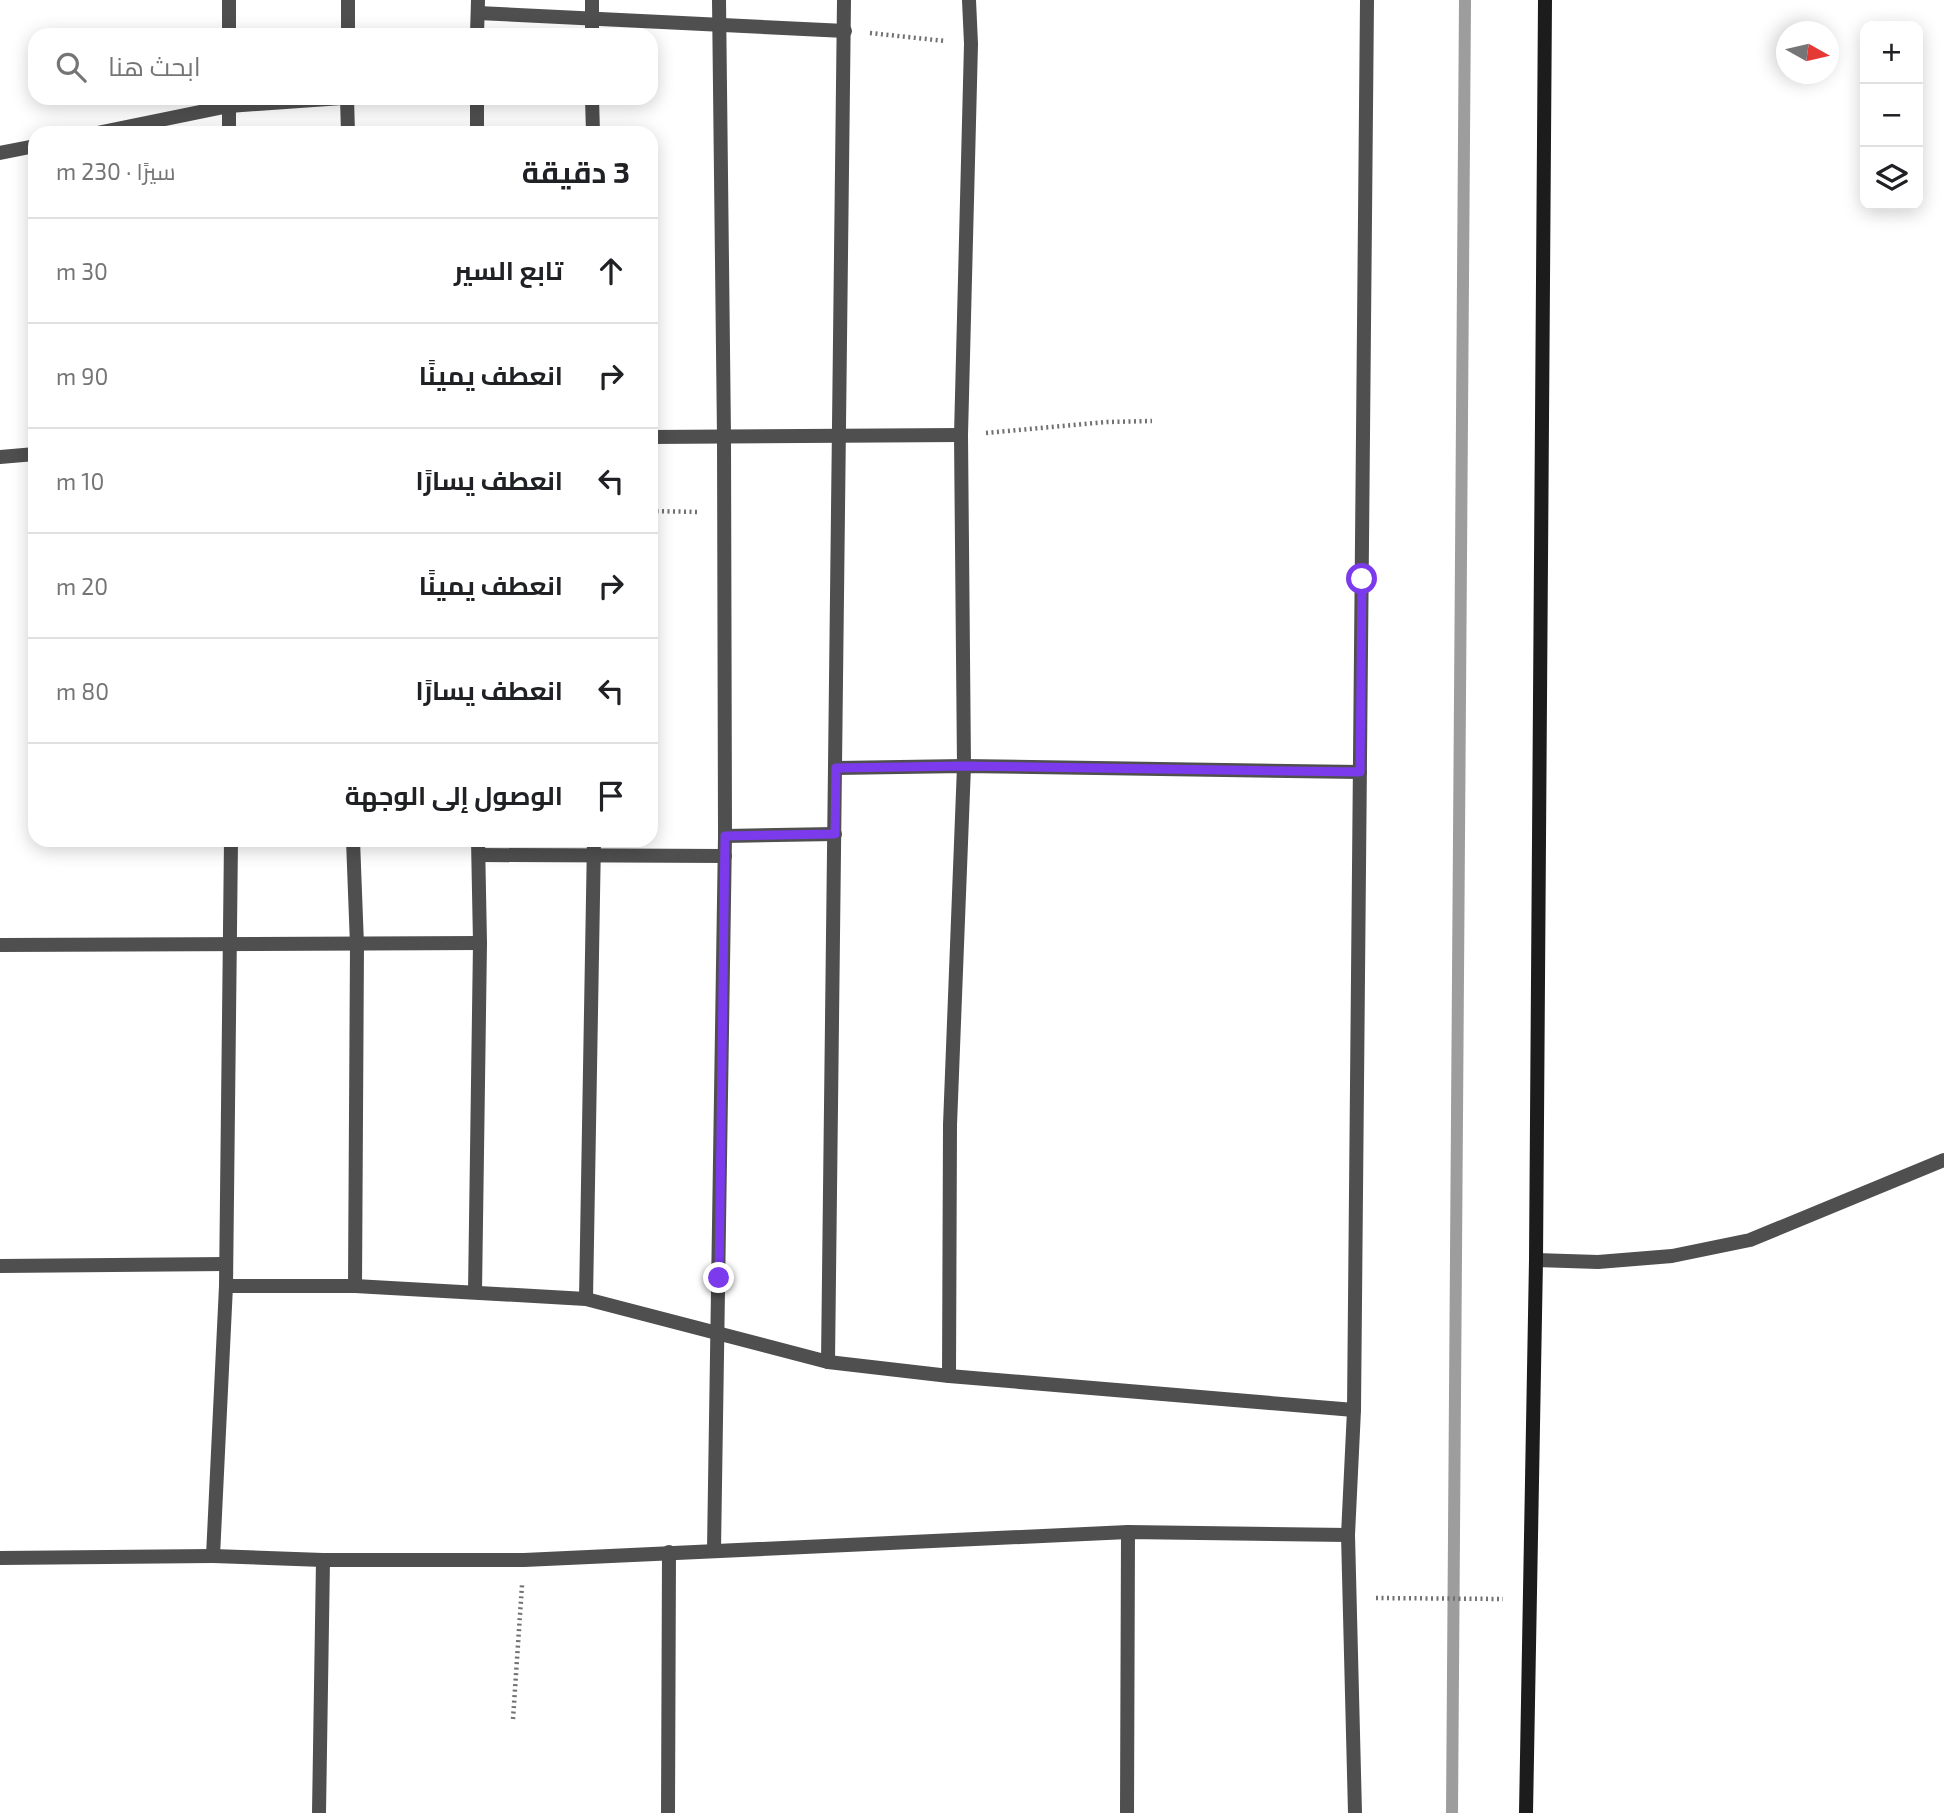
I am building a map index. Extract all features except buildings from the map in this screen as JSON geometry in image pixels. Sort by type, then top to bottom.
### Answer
[{"type":"street","points":[[229,0],[229,28]]},
{"type":"street","points":[[348,0],[348,28]]},
{"type":"street","points":[[592,0],[592,28]]},
{"type":"street","points":[[714,1550],[725,856],[719,0]]},
{"type":"street","points":[[828,1362],[844,0]]},
{"type":"street","points":[[949,1376],[950,1125],[964,766],[961,435],[970,0]]},
{"type":"street","points":[[1355,1813],[1348,1535],[1353,1410],[1367,0]]},
{"type":"street","points":[[1526,1813],[1536,1260],[1545,0]]},
{"type":"street","points":[[477,28],[478,7],[592,19],[845,31]]},
{"type":"street","points":[[127,126],[216,105]]},
{"type":"street","points":[[229,105],[229,126]]},
{"type":"street","points":[[347,105],[348,126]]},
{"type":"street","points":[[477,105],[477,126]]},
{"type":"street","points":[[592,105],[593,126]]},
{"type":"street","points":[[0,153],[28,147]]},
{"type":"street","points":[[658,437],[961,435]]},
{"type":"street","points":[[0,457],[28,455]]},
{"type":"street","points":[[836,768],[964,766],[1360,772]]},
{"type":"street","points":[[725,836],[835,834]]},
{"type":"street","points":[[213,1556],[226,1286],[231,847]]},
{"type":"street","points":[[354,847],[357,945],[355,1286]]},
{"type":"street","points":[[475,1292],[479,847],[594,847],[725,856]]},
{"type":"street","points":[[586,1299],[594,847]]},
{"type":"street","points":[[0,945],[480,943]]},
{"type":"street","points":[[1536,1260],[1598,1262],[1672,1256],[1749,1240],[1944,1160]]},
{"type":"street","points":[[0,1266],[226,1264]]},
{"type":"street","points":[[226,1286],[355,1286],[586,1299],[828,1362],[949,1376],[1353,1410]]},
{"type":"street","points":[[0,1558],[213,1556],[323,1560],[524,1560],[1128,1532],[1348,1535]]},
{"type":"street","points":[[1127,1813],[1128,1532]]},
{"type":"street","points":[[668,1813],[669,1552]]},
{"type":"street","points":[[318,1813],[323,1560]]},
{"type":"path","points":[[845,31],[971,44]]},
{"type":"path","points":[[961,435],[1107,422],[1152,421]]},
{"type":"path","points":[[658,511],[723,512]]},
{"type":"path","points":[[513,1719],[524,1560]]},
{"type":"path","points":[[1374,1598],[1529,1600]]},
{"type":"waterway","points":[[1452,1813],[1465,0]]},
{"type":"route","points":[[719,1278],[725,836],[835,834],[836,768],[964,766],[1360,772],[1362,579]]}]
